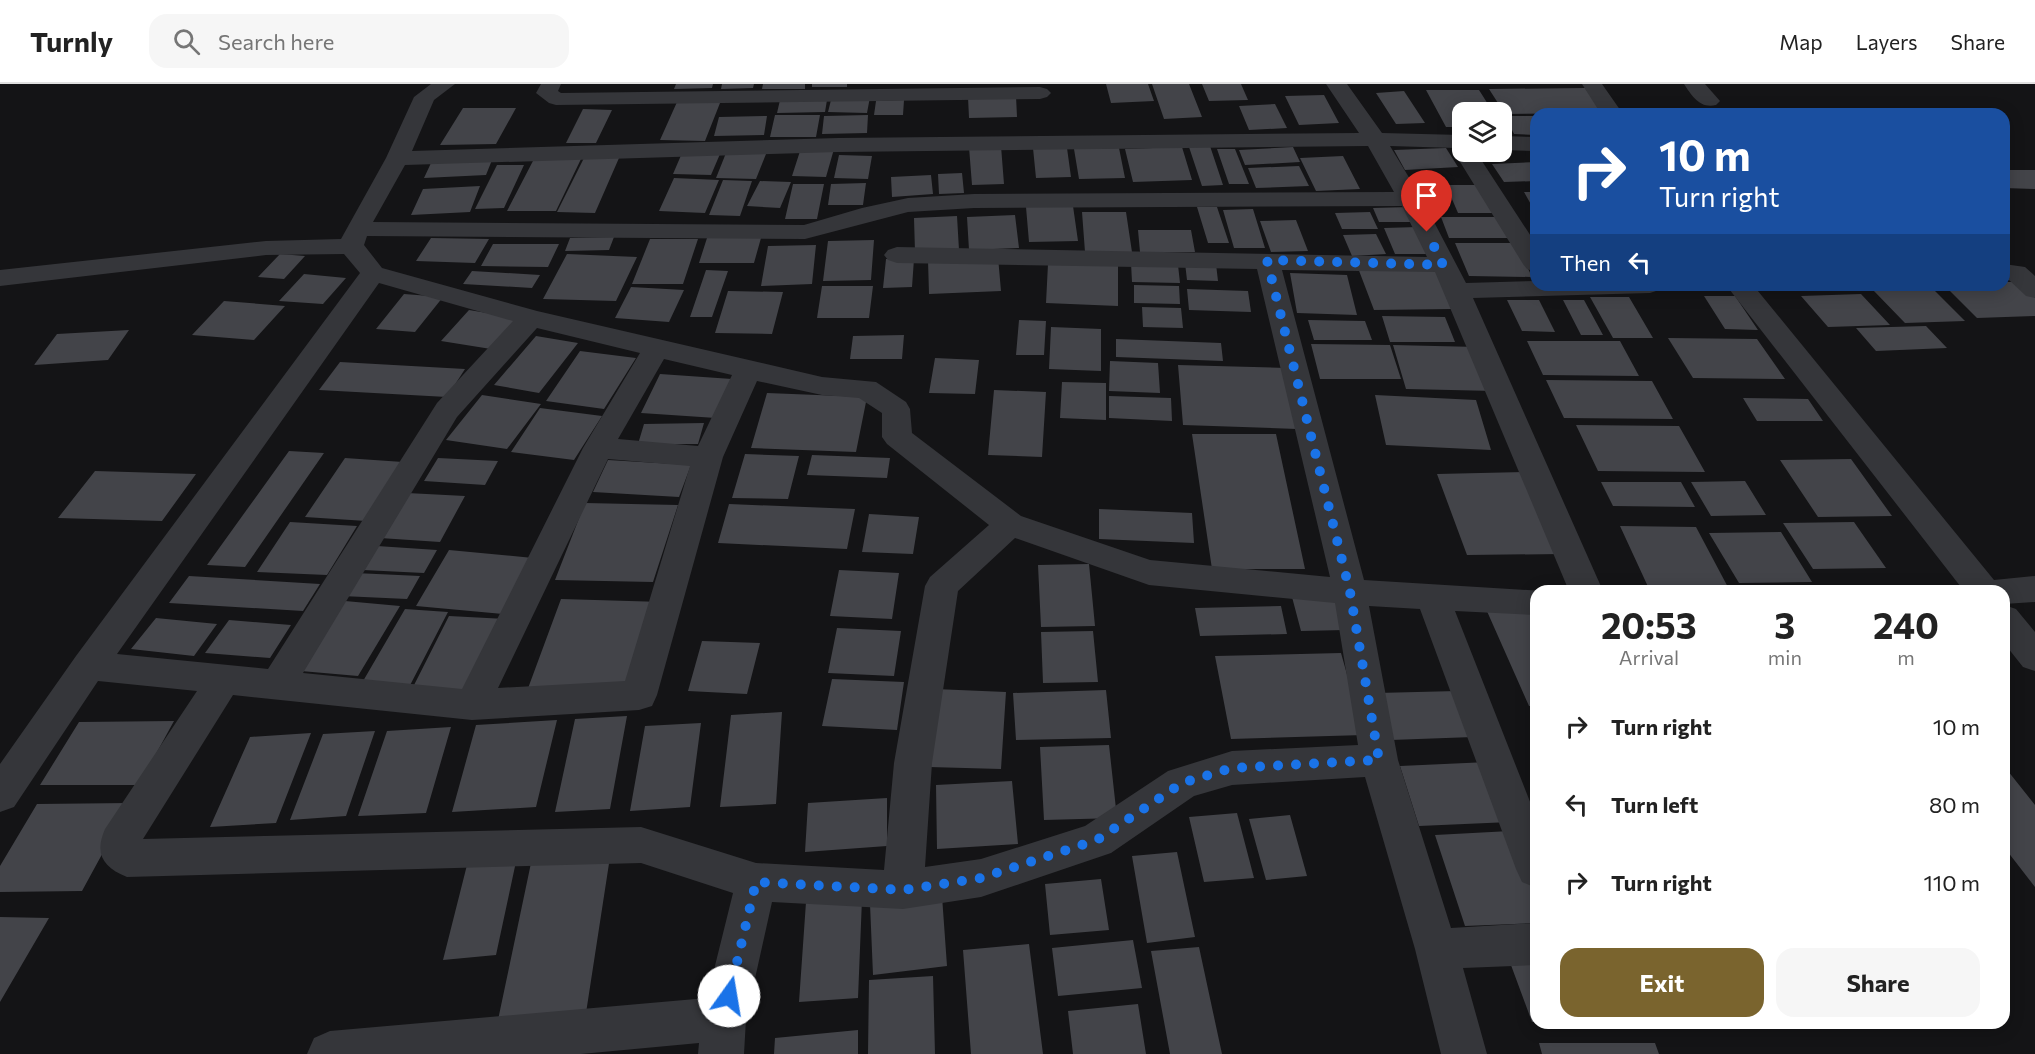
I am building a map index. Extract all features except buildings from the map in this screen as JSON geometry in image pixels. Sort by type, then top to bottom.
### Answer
[{"type":"street","points":[[551,84],[547,93],[556,99],[1043,111],[1452,145]]},
{"type":"street","points":[[1336,84],[1375,139],[1410,199],[1457,291],[1583,585]]},
{"type":"street","points":[[1592,84],[1608,108]]},
{"type":"street","points":[[1694,84],[1709,101]]},
{"type":"street","points":[[354,238],[431,88]]},
{"type":"street","points":[[397,158],[838,145],[1043,111]]},
{"type":"street","points":[[1512,143],[1530,144]]},
{"type":"street","points":[[1472,162],[1530,254]]},
{"type":"street","points":[[0,278],[354,238],[805,232],[870,213],[908,205],[974,201],[1410,199]]},
{"type":"street","points":[[354,238],[373,273],[531,318],[748,370],[822,386],[866,389],[896,409],[897,437],[1010,524],[1149,572],[1350,592],[1530,602]]},
{"type":"street","points":[[897,255],[1443,265]]},
{"type":"street","points":[[1267,260],[1350,592],[1379,760],[1436,949],[1464,1054]]},
{"type":"street","points":[[2010,270],[2035,290]]},
{"type":"street","points":[[0,795],[89,666],[373,273]]},
{"type":"street","points":[[1457,291],[1530,288]]},
{"type":"street","points":[[1744,291],[1978,585]]},
{"type":"street","points":[[277,685],[447,410],[531,318]]},
{"type":"street","points":[[472,705],[598,448],[657,347]]},
{"type":"street","points":[[89,666],[472,705],[639,695],[708,457],[748,370]]},
{"type":"street","points":[[598,448],[708,457]]},
{"type":"street","points":[[903,890],[913,763],[942,586],[1010,524]]},
{"type":"street","points":[[2010,590],[2035,589]]},
{"type":"street","points":[[1432,596],[1530,853]]},
{"type":"street","points":[[2010,626],[2035,657]]},
{"type":"street","points":[[224,679],[119,842],[120,852],[127,858],[641,845],[756,882],[903,890],[981,878],[1097,840],[1182,783],[1232,768],[1379,760]]},
{"type":"street","points":[[330,1054],[722,1036],[756,882]]},
{"type":"street","points":[[1436,949],[1530,944]]},
{"type":"route","points":[[729,996],[756,882],[903,890],[981,878],[1097,840],[1182,783],[1232,768],[1379,760],[1350,592],[1267,260],[1443,265],[1427,232]]}]
